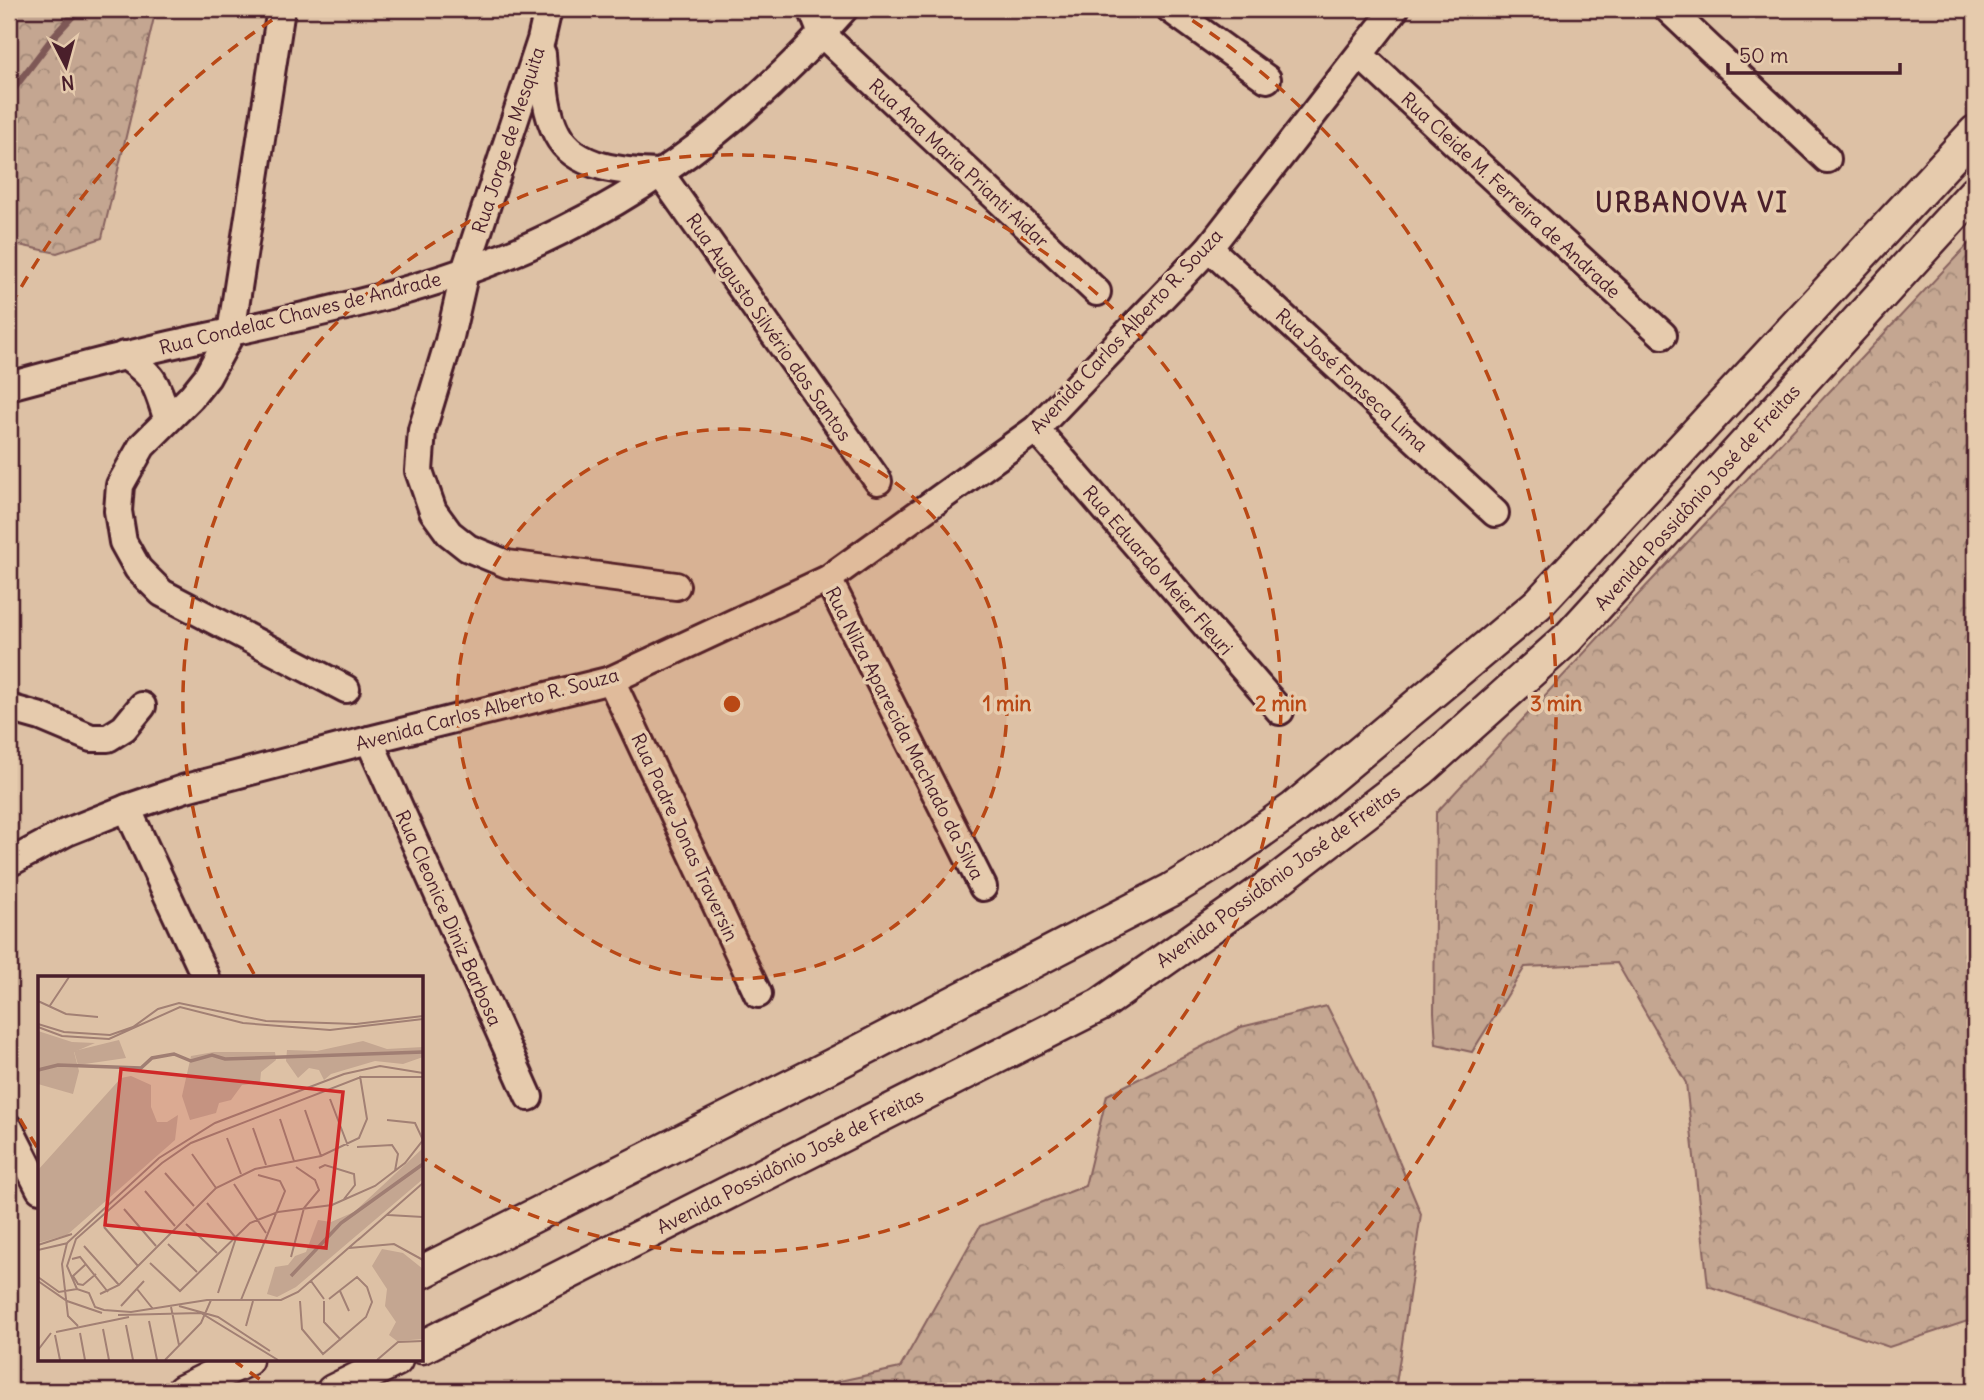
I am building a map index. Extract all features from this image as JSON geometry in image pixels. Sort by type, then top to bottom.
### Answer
[{"type":"street","points":[[281,9],[231,333],[207,377],[142,446],[120,485],[118,511],[123,542],[138,569],[162,593],[346,690]]},
{"type":"street","name":"Rua Jorge de Mesquita","points":[[548,9],[541,40],[465,271],[449,341],[422,430],[419,471],[433,511],[449,533],[468,548],[507,564],[676,586]]},
{"type":"street","points":[[813,9],[822,34]]},
{"type":"street","name":"Rua Condelac Chaves de Andrade","points":[[9,386],[124,355],[231,333],[395,293],[465,271],[562,231],[601,210],[695,149],[738,114],[822,34],[844,9]]},
{"type":"street","points":[[1170,9],[1267,79]]},
{"type":"street","name":"Avenida Carlos Alberto R. Souza","points":[[9,863],[67,832],[186,788],[611,680],[828,579],[1036,429],[1209,248],[1395,9]]},
{"type":"street","points":[[1668,9],[1827,159]]},
{"type":"street","name":"Rua Ana Maria Prianti Aidar","points":[[822,34],[1097,292]]},
{"type":"street","points":[[541,40],[545,92],[557,136],[573,153],[592,163],[634,172],[660,173]]},
{"type":"street","name":"Rua Cleide M. Ferreira de Andrade","points":[[1360,55],[1662,335]]},
{"type":"street","points":[[424,1271],[845,1059],[1171,890],[1228,855],[1294,808],[1538,604],[1975,132]]},
{"type":"street","name":"Rua Augusto Silvério dos Santos","points":[[660,173],[878,481]]},
{"type":"street","name":"Avenida Possidônio José de Freitas","points":[[424,1346],[1100,1005],[1275,882],[1421,770],[1567,638],[1975,192]]},
{"type":"street","name":"Rua José Fonseca Lima","points":[[1209,248],[1495,513]]},
{"type":"street","points":[[124,355],[146,370],[157,385],[167,418]]},
{"type":"street","name":"Rua Eduardo Meier Fleuri","points":[[1036,429],[1280,711]]},
{"type":"street","name":"Rua Nilza Aparecida Machado da Silva","points":[[828,579],[983,887]]},
{"type":"street","name":"Rua Padre Jonas Traversin","points":[[611,680],[758,994]]},
{"type":"street","points":[[9,708],[41,717],[91,738],[108,738],[124,729],[142,706]]},
{"type":"street","name":"Rua Cleonice Diniz Barbosa","points":[[369,740],[529,1097]]},
{"type":"street","points":[[127,808],[205,976]]},
{"type":"street","points":[[9,1128],[38,1185]]},
{"type":"street","points":[[183,1391],[242,1362]]},
{"type":"street","points":[[333,1391],[392,1362]]},
{"type":"green space","points":[[9,9],[156,9],[102,238],[57,253],[9,243]]},
{"type":"green space","points":[[1975,237],[1975,1317],[1889,1347],[1708,1286],[1686,1083],[1617,963],[1525,967],[1472,1052],[1436,1044],[1436,813]]},
{"type":"green space","points":[[1327,1006],[1367,1085],[1421,1214],[1395,1391],[793,1391],[900,1368],[980,1226],[1085,1186],[1107,1095],[1241,1027]]},
{"type":"waterway","points":[[9,95],[54,36],[79,9]]},
{"type":"district","name":"URBANOVA VI","points":[[1692,202]]}]
